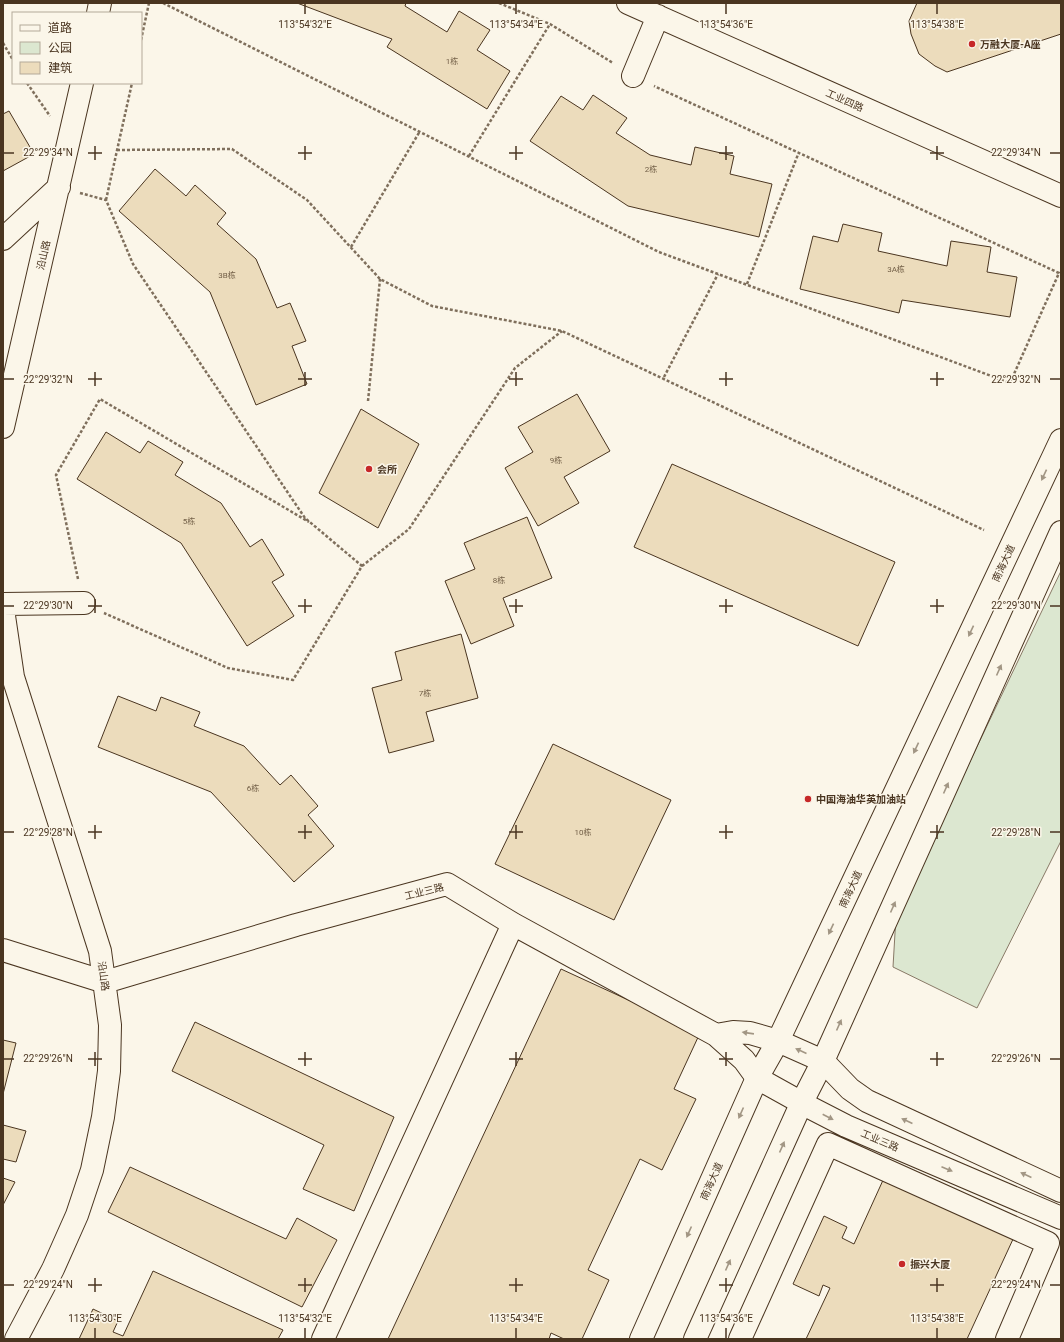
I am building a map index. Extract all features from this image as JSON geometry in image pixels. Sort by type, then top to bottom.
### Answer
[{"type":"street","name":"工业四路","points":[[628,3],[1061,196]]},
{"type":"street","points":[[633,76],[658,16]]},
{"type":"street","name":"沿山路","points":[[3,427],[82,84]]},
{"type":"street","points":[[3,239],[59,187]]},
{"type":"street","name":"南海大道","points":[[641,1339],[757,1078],[778,1041],[1061,440]]},
{"type":"street","points":[[695,1339],[802,1102],[823,1061],[1061,532]]},
{"type":"street","points":[[3,604],[84,604]]},
{"type":"street","name":"沿山路","points":[[3,609],[12,677],[100,951],[110,1025],[109,1071],[103,1118],[92,1170],[76,1215],[56,1262],[16,1339]]},
{"type":"street","name":"工业三路","points":[[105,982],[296,926],[447,884],[513,924],[716,1035],[744,1060],[757,1078],[846,1126],[1061,1218]]},
{"type":"street","points":[[323,1339],[513,924]]},
{"type":"street","points":[[3,950],[105,982]]},
{"type":"street","points":[[716,1035],[733,1032],[750,1033],[778,1041],[823,1061],[850,1089],[867,1101],[1061,1191]]},
{"type":"street","points":[[740,1339],[828,1144],[1048,1243],[1007,1339]]},
{"type":"path","points":[[142,35],[149,3]]},
{"type":"path","points":[[163,3],[659,252],[1010,383],[1059,272],[633,76],[550,24],[499,3]]},
{"type":"path","points":[[469,156],[550,24]]},
{"type":"path","points":[[3,44],[12,58]]},
{"type":"path","points":[[28,84],[69,140]]},
{"type":"path","points":[[132,84],[106,200],[133,264],[304,518],[362,566]]},
{"type":"path","points":[[351,247],[420,132]]},
{"type":"path","points":[[117,150],[232,149],[307,200],[380,279],[432,306],[562,331],[664,377],[984,530]]},
{"type":"path","points":[[747,284],[799,152]]},
{"type":"path","points":[[59,187],[106,200]]},
{"type":"path","points":[[664,377],[718,274]]},
{"type":"path","points":[[368,401],[380,279]]},
{"type":"path","points":[[309,522],[100,399],[56,475],[84,604],[228,668],[293,680],[362,566],[409,529],[515,368],[562,331]]},
{"type":"green space","points":[[1061,571],[1061,841],[977,1008],[893,967],[896,916]]},
{"type":"building","points":[[297,3],[406,3],[405,6],[447,32],[459,11],[490,30],[477,50],[510,71],[487,109],[387,47],[392,39]]},
{"type":"building","name":"万融大厦-A座","points":[[917,3],[1061,3],[1061,34],[947,72],[935,66],[919,54],[911,34],[909,21]]},
{"type":"building","points":[[593,95],[627,118],[616,133],[650,155],[691,165],[695,147],[734,156],[730,174],[772,184],[759,237],[628,206],[530,141],[561,96],[583,110]]},
{"type":"building","points":[[9,111],[34,154],[3,171],[3,114]]},
{"type":"building","points":[[155,169],[186,196],[195,185],[226,213],[217,224],[256,259],[277,308],[290,303],[306,341],[292,346],[307,384],[256,405],[210,292],[119,211]]},
{"type":"building","points":[[843,224],[882,233],[878,251],[947,266],[951,241],[991,247],[987,272],[1017,277],[1010,317],[902,300],[899,313],[800,289],[813,236],[838,242]]},
{"type":"building","points":[[577,394],[610,451],[564,477],[579,503],[538,526],[505,468],[533,452],[518,427]]},
{"type":"building","name":"会所","points":[[361,409],[419,444],[378,528],[319,493]]},
{"type":"building","points":[[106,432],[140,453],[148,441],[183,462],[175,475],[221,503],[250,547],[262,539],[284,575],[272,582],[294,616],[247,646],[181,543],[77,479]]},
{"type":"building","points":[[672,464],[895,562],[858,646],[634,547]]},
{"type":"building","points":[[527,517],[552,578],[503,598],[514,626],[471,644],[445,581],[475,569],[464,543]]},
{"type":"building","points":[[461,634],[478,698],[426,712],[434,741],[389,753],[372,688],[402,680],[395,652]]},
{"type":"building","points":[[118,696],[156,711],[161,697],[200,712],[194,726],[244,746],[280,785],[291,775],[318,806],[308,815],[334,846],[294,882],[211,792],[98,747]]},
{"type":"building","points":[[553,744],[671,800],[614,920],[495,864]]},
{"type":"building","points":[[561,969],[700,1033],[674,1089],[696,1099],[662,1170],[640,1159],[588,1270],[609,1280],[582,1339],[564,1339],[551,1333],[549,1339],[388,1339]]},
{"type":"building","points":[[195,1022],[394,1117],[354,1211],[303,1189],[324,1145],[172,1071]]},
{"type":"building","points":[[3,1040],[16,1043],[3,1094]]},
{"type":"building","points":[[3,1125],[26,1131],[16,1162],[3,1159]]},
{"type":"building","points":[[130,1167],[286,1239],[297,1218],[337,1240],[302,1307],[108,1212]]},
{"type":"building","points":[[3,1178],[15,1182],[3,1205]]},
{"type":"building","name":"振兴大厦","points":[[884,1178],[1014,1237],[967,1339],[806,1339],[830,1288],[823,1285],[819,1296],[793,1284],[824,1216],[847,1227],[842,1238],[854,1244]]},
{"type":"building","points":[[153,1271],[283,1330],[278,1339],[79,1339],[93,1309],[118,1321],[113,1332],[123,1336]]},
{"type":"place","name":"万融大厦-A座","points":[[972,44]]},
{"type":"place","name":"会所","points":[[369,469]]},
{"type":"place","name":"中国海油华英加油站","points":[[808,799]]},
{"type":"place","name":"振兴大厦","points":[[902,1264]]}]
